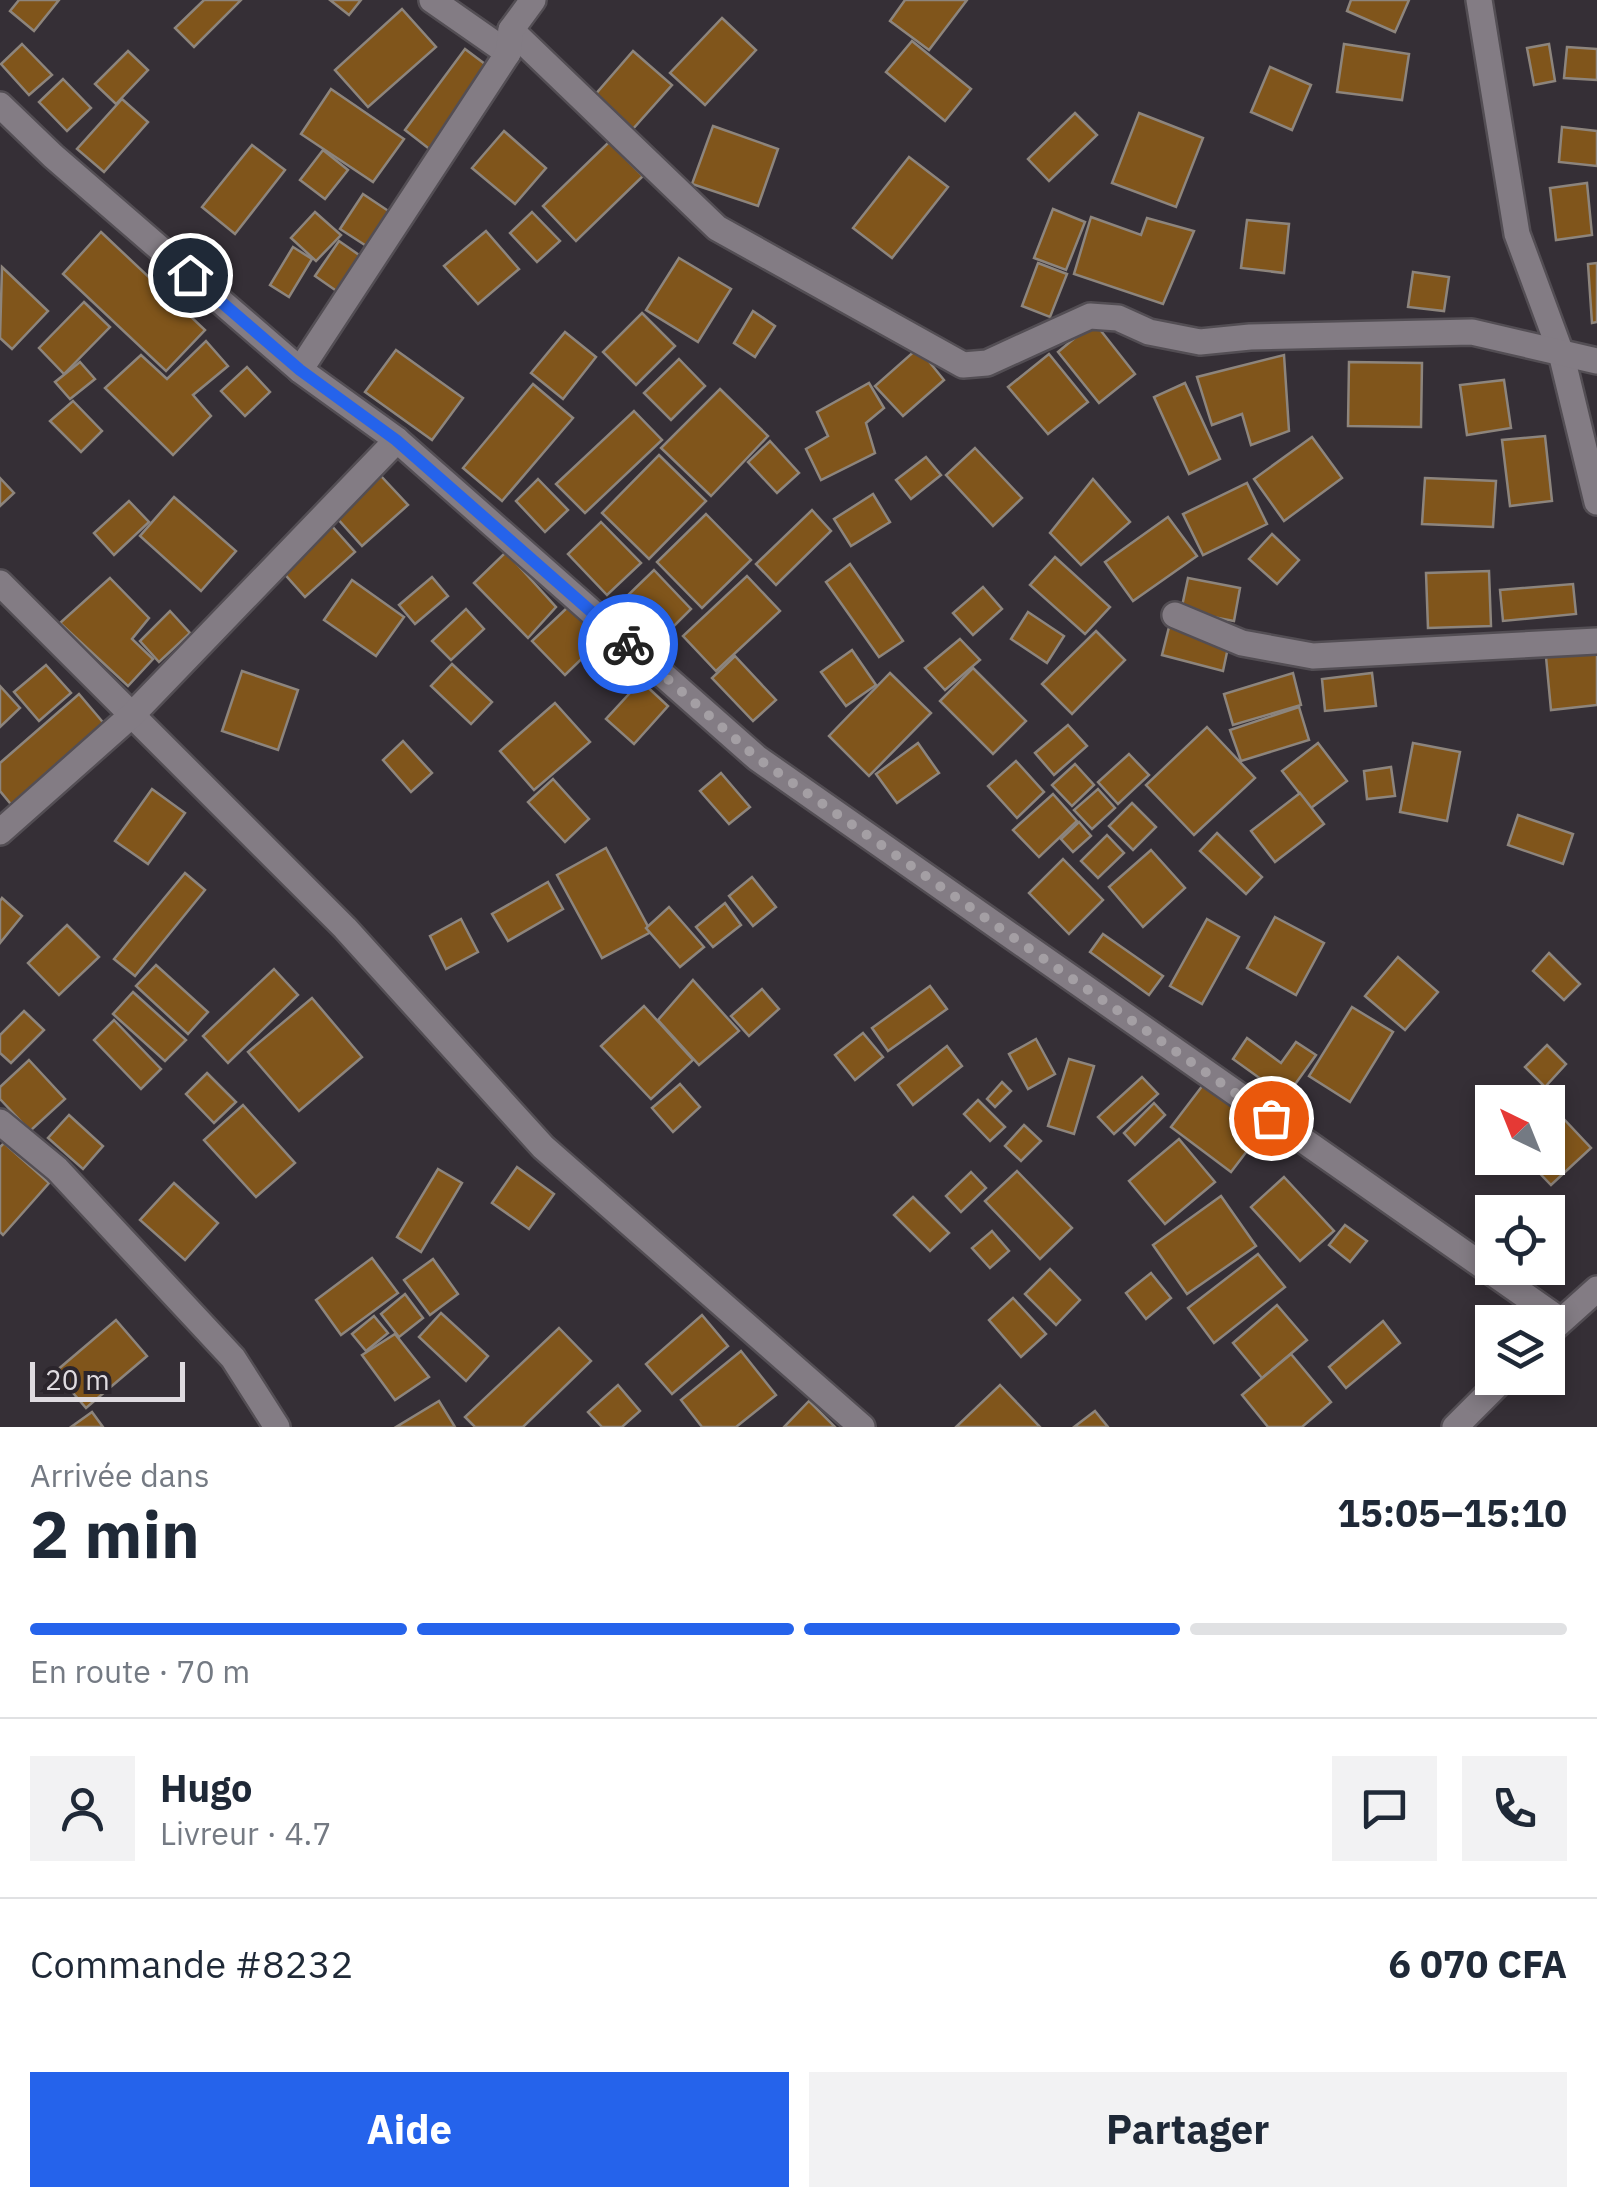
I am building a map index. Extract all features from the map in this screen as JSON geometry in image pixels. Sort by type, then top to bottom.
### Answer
[{"type":"street","points":[[432,0],[510,42],[717,228],[963,365],[987,362],[1090,316],[1118,318],[1148,332],[1200,342],[1250,337],[1472,332],[1597,361]]},
{"type":"street","points":[[300,370],[533,0]]},
{"type":"street","points":[[1479,0],[1517,234],[1561,353],[1597,502]]},
{"type":"street","points":[[0,105],[53,156],[300,370],[396,440],[757,758],[1525,1305]]},
{"type":"street","points":[[0,832],[133,714],[396,440]]},
{"type":"street","points":[[0,584],[345,928],[544,1146],[862,1427]]},
{"type":"street","points":[[1175,615],[1242,643],[1312,656],[1597,640]]},
{"type":"street","points":[[0,1122],[57,1169],[233,1358],[277,1427]]},
{"type":"street","points":[[1565,1317],[1597,1289]]},
{"type":"street","points":[[1456,1427],[1487,1395]]},
{"type":"building","points":[[19,0],[59,0],[34,31],[10,11]]},
{"type":"building","points":[[204,0],[241,0],[194,47],[175,28]]},
{"type":"building","points":[[330,0],[361,0],[349,15]]},
{"type":"building","points":[[905,0],[967,0],[929,50],[890,21]]},
{"type":"building","points":[[1351,0],[1409,0],[1395,32],[1347,11]]},
{"type":"building","points":[[402,9],[436,47],[368,107],[335,70]]},
{"type":"building","points":[[722,18],[756,50],[705,105],[670,73]]},
{"type":"building","points":[[912,41],[971,89],[945,121],[886,72]]},
{"type":"building","points":[[22,44],[52,75],[29,95],[1,64]]},
{"type":"building","points":[[1344,44],[1409,54],[1402,100],[1337,92]]},
{"type":"building","points":[[1549,44],[1555,81],[1534,85],[1527,48]]},
{"type":"building","points":[[1567,47],[1597,49],[1597,80],[1564,78]]},
{"type":"building","points":[[465,49],[493,70],[432,151],[405,130]]},
{"type":"building","points":[[128,51],[148,70],[116,104],[95,84]]},
{"type":"building","points":[[633,51],[672,85],[632,130],[594,96]]},
{"type":"building","points":[[1270,67],[1311,85],[1292,130],[1251,112]]},
{"type":"building","points":[[63,79],[91,108],[67,131],[39,102]]},
{"type":"building","points":[[331,89],[404,139],[373,182],[301,134]]},
{"type":"building","points":[[122,99],[148,122],[104,172],[77,149]]},
{"type":"building","points":[[1075,113],[1097,135],[1049,181],[1028,159]]},
{"type":"building","points":[[1139,113],[1203,138],[1176,207],[1112,183]]},
{"type":"building","points":[[713,126],[778,149],[758,206],[692,184]]},
{"type":"building","points":[[1562,127],[1597,131],[1597,166],[1559,162]]},
{"type":"building","points":[[504,131],[546,168],[515,204],[472,168]]},
{"type":"building","points":[[609,142],[643,176],[576,241],[543,206]]},
{"type":"building","points":[[252,145],[285,170],[235,234],[202,207]]},
{"type":"building","points":[[323,150],[348,170],[325,199],[300,180]]},
{"type":"building","points":[[909,157],[948,187],[892,258],[853,228]]},
{"type":"building","points":[[1587,183],[1592,235],[1556,240],[1550,188]]},
{"type":"building","points":[[363,194],[390,212],[368,247],[340,229]]},
{"type":"building","points":[[1053,209],[1085,222],[1066,270],[1034,258]]},
{"type":"building","points":[[315,212],[341,235],[316,261],[291,238]]},
{"type":"building","points":[[532,212],[560,241],[537,262],[510,233]]},
{"type":"building","points":[[1091,217],[1141,235],[1147,218],[1194,231],[1163,304],[1074,274]]},
{"type":"building","points":[[1247,220],[1289,224],[1284,273],[1241,268]]},
{"type":"building","points":[[486,231],[519,269],[478,304],[444,266]]},
{"type":"building","points":[[101,232],[205,330],[166,371],[63,274]]},
{"type":"building","points":[[339,241],[362,257],[338,292],[315,276]]},
{"type":"building","points":[[293,247],[312,259],[289,297],[270,285]]},
{"type":"building","points":[[679,258],[731,289],[698,342],[646,310]]},
{"type":"building","points":[[1038,263],[1067,274],[1050,317],[1022,306]]},
{"type":"building","points":[[1597,263],[1597,322],[1592,323],[1588,264]]},
{"type":"building","points":[[2,267],[48,311],[12,349],[0,338]]},
{"type":"building","points":[[1413,272],[1449,277],[1444,311],[1408,307]]},
{"type":"building","points":[[84,302],[110,327],[64,374],[39,348]]},
{"type":"building","points":[[753,311],[775,326],[755,357],[734,343]]},
{"type":"building","points":[[642,313],[675,346],[636,385],[603,352]]},
{"type":"building","points":[[1094,322],[1135,374],[1099,403],[1058,352]]},
{"type":"building","points":[[565,332],[596,357],[563,399],[531,373]]},
{"type":"building","points":[[206,341],[228,366],[193,395],[211,416],[173,455],[105,388],[141,355],[167,379]]},
{"type":"building","points":[[918,348],[944,380],[903,416],[875,386]]},
{"type":"building","points":[[396,350],[463,398],[432,440],[365,392]]},
{"type":"building","points":[[1049,354],[1088,402],[1048,434],[1008,387]]},
{"type":"building","points":[[1284,355],[1289,431],[1251,445],[1242,414],[1212,425],[1197,377]]},
{"type":"building","points":[[679,359],[705,386],[671,420],[644,393]]},
{"type":"building","points":[[80,362],[95,379],[70,399],[55,382]]},
{"type":"building","points":[[1349,362],[1422,363],[1421,427],[1348,426]]},
{"type":"building","points":[[247,367],[270,392],[245,416],[221,391]]},
{"type":"building","points":[[1504,380],[1511,428],[1467,435],[1460,385]]},
{"type":"building","points":[[869,383],[884,408],[866,423],[875,453],[821,480],[806,449],[828,436],[817,412]]},
{"type":"building","points":[[1185,383],[1220,459],[1189,474],[1154,397]]},
{"type":"building","points":[[533,384],[573,418],[502,501],[463,468]]},
{"type":"building","points":[[720,389],[768,436],[711,496],[661,448]]},
{"type":"building","points":[[73,401],[102,431],[81,452],[50,421]]},
{"type":"building","points":[[634,411],[662,440],[585,513],[556,484]]},
{"type":"building","points":[[1545,436],[1552,501],[1510,506],[1502,440]]},
{"type":"building","points":[[1312,437],[1342,478],[1284,521],[1254,479]]},
{"type":"building","points":[[770,441],[799,473],[777,493],[748,462]]},
{"type":"building","points":[[975,448],[1022,498],[993,526],[946,475]]},
{"type":"building","points":[[659,455],[706,501],[649,559],[602,513]]},
{"type":"building","points":[[926,457],[941,475],[911,499],[896,480]]},
{"type":"building","points":[[381,476],[408,505],[362,546],[337,518]]},
{"type":"building","points":[[0,478],[14,493],[0,506]]},
{"type":"building","points":[[1425,478],[1496,481],[1493,527],[1422,524]]},
{"type":"building","points":[[538,479],[568,510],[545,532],[516,501]]},
{"type":"building","points":[[1093,479],[1130,522],[1081,565],[1050,533]]},
{"type":"building","points":[[1247,483],[1267,524],[1203,555],[1183,514]]},
{"type":"building","points":[[873,494],[890,522],[851,546],[834,519]]},
{"type":"building","points":[[174,497],[236,551],[201,591],[140,536]]},
{"type":"building","points":[[129,501],[149,522],[114,555],[94,533]]},
{"type":"building","points":[[812,510],[831,531],[776,585],[756,564]]},
{"type":"building","points":[[706,514],[751,560],[702,608],[657,562]]},
{"type":"building","points":[[1168,517],[1197,556],[1133,601],[1105,562]]},
{"type":"building","points":[[601,522],[641,563],[607,595],[568,554]]},
{"type":"building","points":[[331,525],[355,552],[305,597],[281,570]]},
{"type":"building","points":[[1272,534],[1299,560],[1277,584],[1249,559]]},
{"type":"building","points":[[506,552],[556,607],[528,638],[474,583]]},
{"type":"building","points":[[1055,557],[1110,607],[1085,634],[1030,585]]},
{"type":"building","points":[[850,564],[903,641],[879,657],[826,582]]},
{"type":"building","points":[[654,570],[691,609],[663,637],[625,598]]},
{"type":"building","points":[[1489,571],[1491,626],[1428,628],[1426,573]]},
{"type":"building","points":[[747,576],[780,611],[716,671],[683,636]]},
{"type":"building","points":[[432,577],[448,596],[415,624],[399,605]]},
{"type":"building","points":[[110,578],[149,618],[132,639],[153,659],[128,686],[60,623]]},
{"type":"building","points":[[1188,578],[1240,588],[1234,621],[1181,611]]},
{"type":"building","points":[[352,580],[404,617],[376,656],[324,620]]},
{"type":"building","points":[[1573,584],[1576,614],[1503,621],[1500,590]]},
{"type":"building","points":[[983,587],[1002,609],[973,635],[953,613]]},
{"type":"building","points":[[570,605],[603,638],[565,675],[532,641]]},
{"type":"building","points":[[466,609],[484,629],[451,660],[432,641]]},
{"type":"building","points":[[170,611],[190,633],[159,662],[140,641]]},
{"type":"building","points":[[1028,612],[1064,636],[1047,663],[1011,639]]},
{"type":"building","points":[[1169,627],[1229,643],[1223,671],[1162,655]]},
{"type":"building","points":[[1096,631],[1125,660],[1072,714],[1042,684]]},
{"type":"building","points":[[960,639],[980,660],[945,690],[925,668]]},
{"type":"building","points":[[852,650],[876,685],[846,706],[821,672]]},
{"type":"building","points":[[1597,653],[1597,705],[1551,710],[1546,657]]},
{"type":"building","points":[[735,656],[776,700],[753,721],[712,678]]},
{"type":"building","points":[[452,664],[492,702],[471,724],[431,686]]},
{"type":"building","points":[[46,665],[71,693],[39,721],[14,692]]},
{"type":"building","points":[[973,668],[1026,721],[993,754],[940,701]]},
{"type":"building","points":[[242,671],[298,690],[278,750],[222,731]]},
{"type":"building","points":[[890,673],[931,713],[869,776],[829,736]]},
{"type":"building","points":[[1293,673],[1301,705],[1233,725],[1224,694]]},
{"type":"building","points":[[1372,673],[1376,706],[1325,711],[1322,679]]},
{"type":"building","points":[[641,681],[668,706],[634,744],[606,719]]},
{"type":"building","points":[[0,686],[20,708],[0,727]]},
{"type":"building","points":[[79,694],[107,727],[14,808],[0,791],[0,763]]},
{"type":"building","points":[[555,703],[590,742],[534,790],[500,751]]},
{"type":"building","points":[[1299,707],[1309,740],[1241,761],[1230,730]]},
{"type":"building","points":[[1068,725],[1087,746],[1054,775],[1035,753]]},
{"type":"building","points":[[1207,727],[1255,778],[1194,835],[1146,785]]},
{"type":"building","points":[[403,741],[432,773],[411,792],[383,760]]},
{"type":"building","points":[[918,743],[939,773],[897,803],[876,774]]},
{"type":"building","points":[[1318,743],[1347,781],[1311,808],[1282,771]]},
{"type":"building","points":[[1413,743],[1460,752],[1447,821],[1400,812]]},
{"type":"building","points":[[1129,754],[1149,775],[1118,804],[1098,782]]},
{"type":"building","points":[[1016,761],[1044,792],[1017,818],[988,786]]},
{"type":"building","points":[[1075,764],[1094,785],[1072,806],[1052,785]]},
{"type":"building","points":[[1391,767],[1395,796],[1367,799],[1364,771]]},
{"type":"building","points":[[721,773],[750,807],[729,824],[700,791]]},
{"type":"building","points":[[553,779],[589,819],[565,842],[528,802]]},
{"type":"building","points":[[152,789],[185,813],[148,864],[115,841]]},
{"type":"building","points":[[1098,789],[1115,808],[1092,829],[1074,810]]},
{"type":"building","points":[[1300,793],[1324,824],[1275,862],[1251,831]]},
{"type":"building","points":[[1053,794],[1077,821],[1039,857],[1013,830]]},
{"type":"building","points":[[1132,803],[1156,827],[1133,850],[1109,826]]},
{"type":"building","points":[[1518,815],[1573,834],[1563,864],[1508,845]]},
{"type":"building","points":[[1079,822],[1091,836],[1073,852],[1061,839]]},
{"type":"building","points":[[1217,833],[1262,877],[1246,894],[1200,851]]},
{"type":"building","points":[[1107,835],[1124,853],[1098,878],[1081,861]]},
{"type":"building","points":[[606,848],[651,932],[602,958],[557,875]]},
{"type":"building","points":[[1151,850],[1185,888],[1143,927],[1109,887]]},
{"type":"building","points":[[1063,859],[1103,900],[1069,934],[1029,893]]},
{"type":"building","points":[[185,873],[205,890],[135,976],[114,959]]},
{"type":"building","points":[[752,877],[776,907],[753,926],[729,896]]},
{"type":"building","points":[[548,882],[563,909],[508,941],[492,914]]},
{"type":"building","points":[[2,898],[22,916],[0,943],[0,901]]},
{"type":"building","points":[[725,903],[741,925],[713,947],[696,927]]},
{"type":"building","points":[[669,907],[704,947],[680,967],[646,928]]},
{"type":"building","points":[[1275,917],[1324,943],[1296,995],[1247,968]]},
{"type":"building","points":[[461,919],[478,952],[446,969],[430,936]]},
{"type":"building","points":[[1207,919],[1239,937],[1202,1004],[1170,986]]},
{"type":"building","points":[[67,925],[99,957],[59,995],[28,963]]},
{"type":"building","points":[[1103,934],[1163,976],[1149,995],[1090,952]]},
{"type":"building","points":[[1549,953],[1580,984],[1564,1000],[1533,971]]},
{"type":"building","points":[[1398,957],[1438,992],[1405,1030],[1365,996]]},
{"type":"building","points":[[156,965],[208,1012],[188,1034],[136,986]]},
{"type":"building","points":[[274,969],[298,995],[228,1063],[203,1036]]},
{"type":"building","points":[[693,980],[739,1031],[699,1065],[658,1020]]},
{"type":"building","points":[[930,986],[947,1009],[888,1051],[872,1028]]},
{"type":"building","points":[[762,989],[779,1009],[749,1036],[731,1016]]},
{"type":"building","points":[[133,992],[186,1040],[165,1061],[113,1014]]},
{"type":"building","points":[[312,998],[362,1057],[299,1111],[248,1052]]},
{"type":"building","points":[[644,1006],[693,1060],[651,1099],[601,1046]]},
{"type":"building","points":[[1352,1007],[1393,1032],[1350,1102],[1309,1076]]},
{"type":"building","points":[[24,1011],[44,1030],[11,1063],[0,1053],[0,1035]]},
{"type":"building","points":[[114,1020],[161,1069],[141,1089],[94,1040]]},
{"type":"building","points":[[863,1033],[883,1057],[855,1080],[835,1055]]},
{"type":"building","points":[[1247,1038],[1281,1063],[1296,1042],[1316,1055],[1286,1097],[1233,1059]]},
{"type":"building","points":[[1036,1039],[1055,1074],[1028,1089],[1009,1054]]},
{"type":"building","points":[[1547,1045],[1566,1064],[1547,1085],[1525,1067]]},
{"type":"building","points":[[947,1046],[962,1066],[913,1105],[898,1085]]},
{"type":"building","points":[[1069,1059],[1094,1066],[1074,1134],[1048,1126]]},
{"type":"building","points":[[29,1060],[65,1099],[30,1131],[0,1099],[0,1087]]},
{"type":"building","points":[[207,1073],[236,1102],[214,1123],[186,1094]]},
{"type":"building","points":[[1142,1077],[1158,1094],[1114,1134],[1098,1117]]},
{"type":"building","points":[[1002,1082],[1011,1091],[995,1107],[987,1099]]},
{"type":"building","points":[[680,1084],[700,1107],[673,1132],[652,1108]]},
{"type":"building","points":[[1203,1085],[1263,1130],[1231,1172],[1171,1127]]},
{"type":"building","points":[[978,1100],[1005,1127],[990,1141],[964,1114]]},
{"type":"building","points":[[1154,1103],[1165,1115],[1135,1145],[1124,1133]]},
{"type":"building","points":[[243,1105],[295,1163],[256,1197],[204,1140]]},
{"type":"building","points":[[69,1115],[103,1146],[83,1169],[48,1138]]},
{"type":"building","points":[[1565,1120],[1591,1148],[1565,1172]]},
{"type":"building","points":[[1024,1125],[1041,1141],[1021,1161],[1005,1146]]},
{"type":"building","points":[[1179,1139],[1215,1182],[1165,1224],[1129,1181]]},
{"type":"building","points":[[4,1143],[49,1183],[3,1235],[0,1147]]},
{"type":"building","points":[[517,1167],[554,1194],[529,1229],[492,1203]]},
{"type":"building","points":[[438,1169],[462,1183],[421,1252],[397,1237]]},
{"type":"building","points":[[1017,1171],[1072,1228],[1040,1259],[985,1201]]},
{"type":"building","points":[[971,1172],[986,1188],[961,1212],[946,1196]]},
{"type":"building","points":[[1541,1175],[1562,1175],[1551,1185]]},
{"type":"building","points":[[1284,1177],[1334,1231],[1300,1261],[1251,1207]]},
{"type":"building","points":[[174,1183],[218,1223],[185,1260],[140,1220]]},
{"type":"building","points":[[1221,1196],[1256,1246],[1187,1294],[1153,1245]]},
{"type":"building","points":[[913,1197],[949,1233],[930,1251],[894,1215]]},
{"type":"building","points":[[1345,1225],[1367,1241],[1350,1262],[1329,1245]]},
{"type":"building","points":[[992,1231],[1009,1251],[990,1268],[972,1248]]},
{"type":"building","points":[[1258,1254],[1285,1287],[1214,1343],[1188,1308]]},
{"type":"building","points":[[372,1258],[398,1293],[341,1335],[316,1300]]},
{"type":"building","points":[[433,1259],[458,1294],[430,1315],[404,1280]]},
{"type":"building","points":[[1050,1269],[1080,1300],[1056,1325],[1025,1294]]},
{"type":"building","points":[[1151,1273],[1171,1298],[1146,1319],[1126,1293]]},
{"type":"building","points":[[405,1294],[423,1318],[399,1337],[381,1314]]},
{"type":"building","points":[[1013,1298],[1046,1334],[1021,1357],[989,1320]]},
{"type":"building","points":[[1277,1305],[1307,1340],[1262,1378],[1233,1343]]},
{"type":"building","points":[[441,1313],[488,1356],[466,1381],[419,1337]]},
{"type":"building","points":[[702,1315],[728,1346],[672,1394],[646,1364]]},
{"type":"building","points":[[374,1316],[388,1333],[366,1351],[352,1334]]},
{"type":"building","points":[[116,1320],[147,1356],[86,1408],[55,1372]]},
{"type":"building","points":[[1383,1321],[1400,1343],[1346,1388],[1329,1367]]},
{"type":"building","points":[[559,1328],[591,1361],[523,1427],[475,1427],[465,1417]]},
{"type":"building","points":[[395,1334],[429,1377],[395,1400],[362,1355]]},
{"type":"building","points":[[741,1351],[776,1395],[736,1427],[702,1427],[681,1400]]},
{"type":"building","points":[[1291,1354],[1331,1402],[1302,1427],[1268,1427],[1242,1395]]},
{"type":"building","points":[[618,1385],[640,1411],[622,1427],[602,1427],[588,1412]]},
{"type":"building","points":[[1000,1385],[1040,1427],[956,1427]]},
{"type":"building","points":[[439,1401],[455,1427],[396,1427]]},
{"type":"building","points":[[809,1401],[835,1427],[784,1427]]},
{"type":"building","points":[[1095,1411],[1108,1427],[1074,1427]]},
{"type":"building","points":[[92,1412],[103,1427],[71,1427]]},
{"type":"way so far","points":[[628,644],[757,758],[1271,1118]]},
{"type":"route","points":[[190,275],[300,370],[396,440],[628,644]]}]
